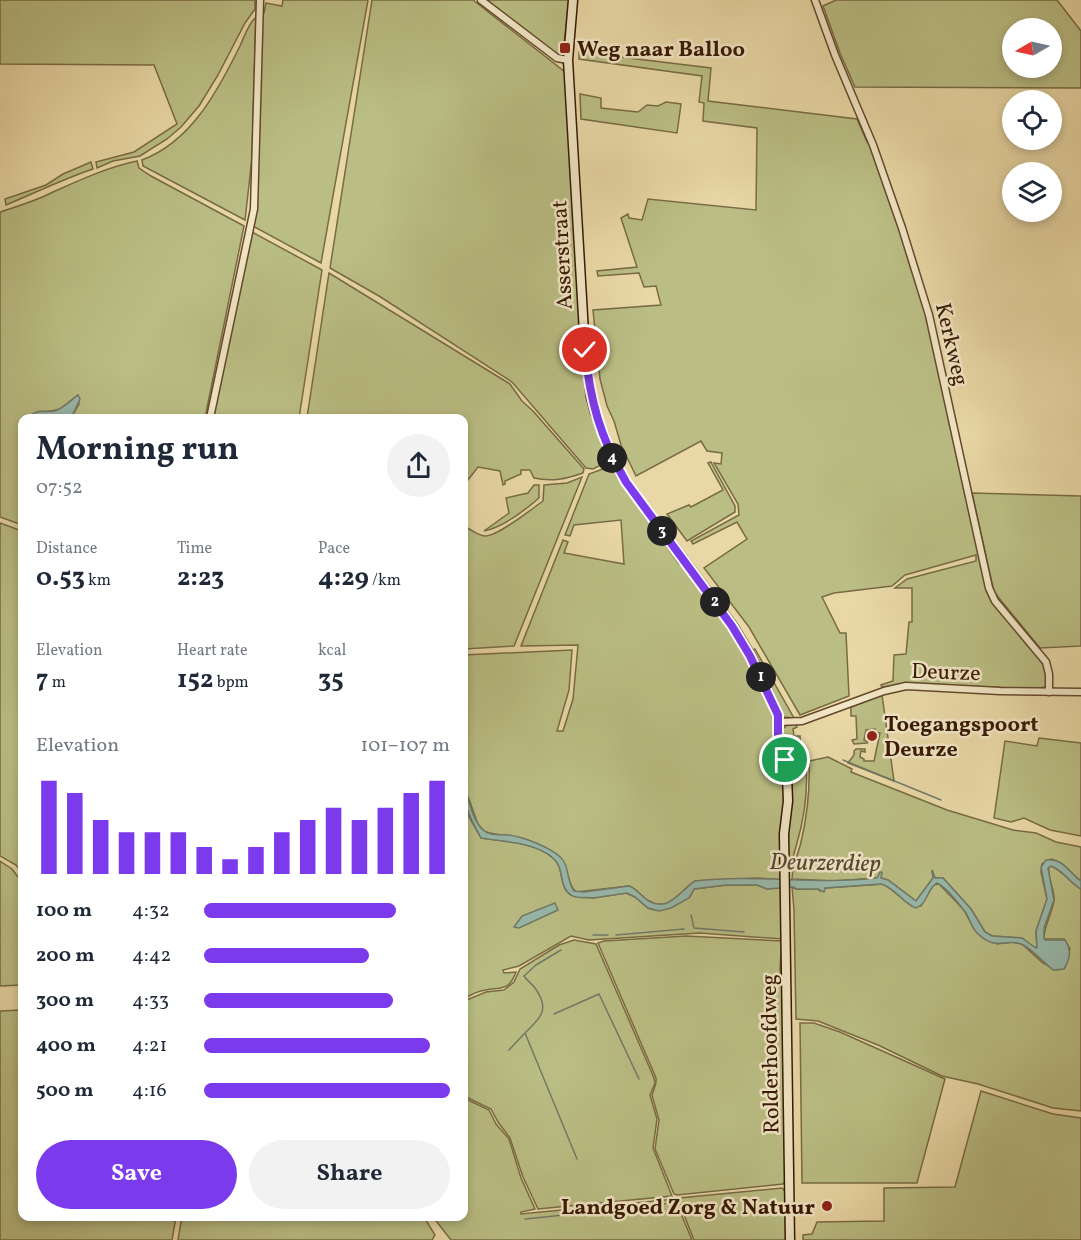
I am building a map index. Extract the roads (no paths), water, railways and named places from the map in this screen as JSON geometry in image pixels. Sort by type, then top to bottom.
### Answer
[{"type":"main road","name":"Asserstraat","points":[[573,0],[568,60],[585,350],[588,381],[595,412],[614,462],[626,482],[732,626],[750,656],[778,715],[778,742],[785,760],[788,801],[784,834],[784,872]]},
{"type":"main road","name":"Rolderhoofdweg","points":[[784,872],[790,1240]]},
{"type":"street","points":[[211,414],[254,209],[260,0]]},
{"type":"street","points":[[481,0],[557,58],[568,60]]},
{"type":"street","name":"Kerkweg","points":[[815,0],[876,155],[929,315],[989,588],[995,601],[1046,662],[1049,692]]},
{"type":"street","name":"Deurze","points":[[779,722],[802,721],[884,691],[906,686],[1081,692]]},
{"type":"waterway","points":[[843,760],[941,800]]},
{"type":"waterway","points":[[691,915],[694,928],[744,932]]},
{"type":"waterway","points":[[616,935],[684,929]]},
{"type":"waterway","points":[[593,935],[608,935]]},
{"type":"waterway","points":[[561,950],[536,965],[524,976],[536,989],[543,1004],[538,1019],[525,1033],[577,1159]]},
{"type":"waterway","points":[[554,1014],[599,994],[639,1079]]},
{"type":"waterway","points":[[509,1050],[524,1034]]},
{"type":"waterway","points":[[598,1211],[672,1203]]},
{"type":"waterway","points":[[525,1219],[593,1212]]},
{"type":"place","name":"Weg naar Balloo","points":[[565,48]]},
{"type":"place","name":"Toegangspoort Deurze","points":[[872,736]]},
{"type":"place","name":"Landgoed Zorg & Natuur","points":[[827,1206]]},
{"type":"water label","name":"Deurzerdiep","points":[[825,862]]}]
